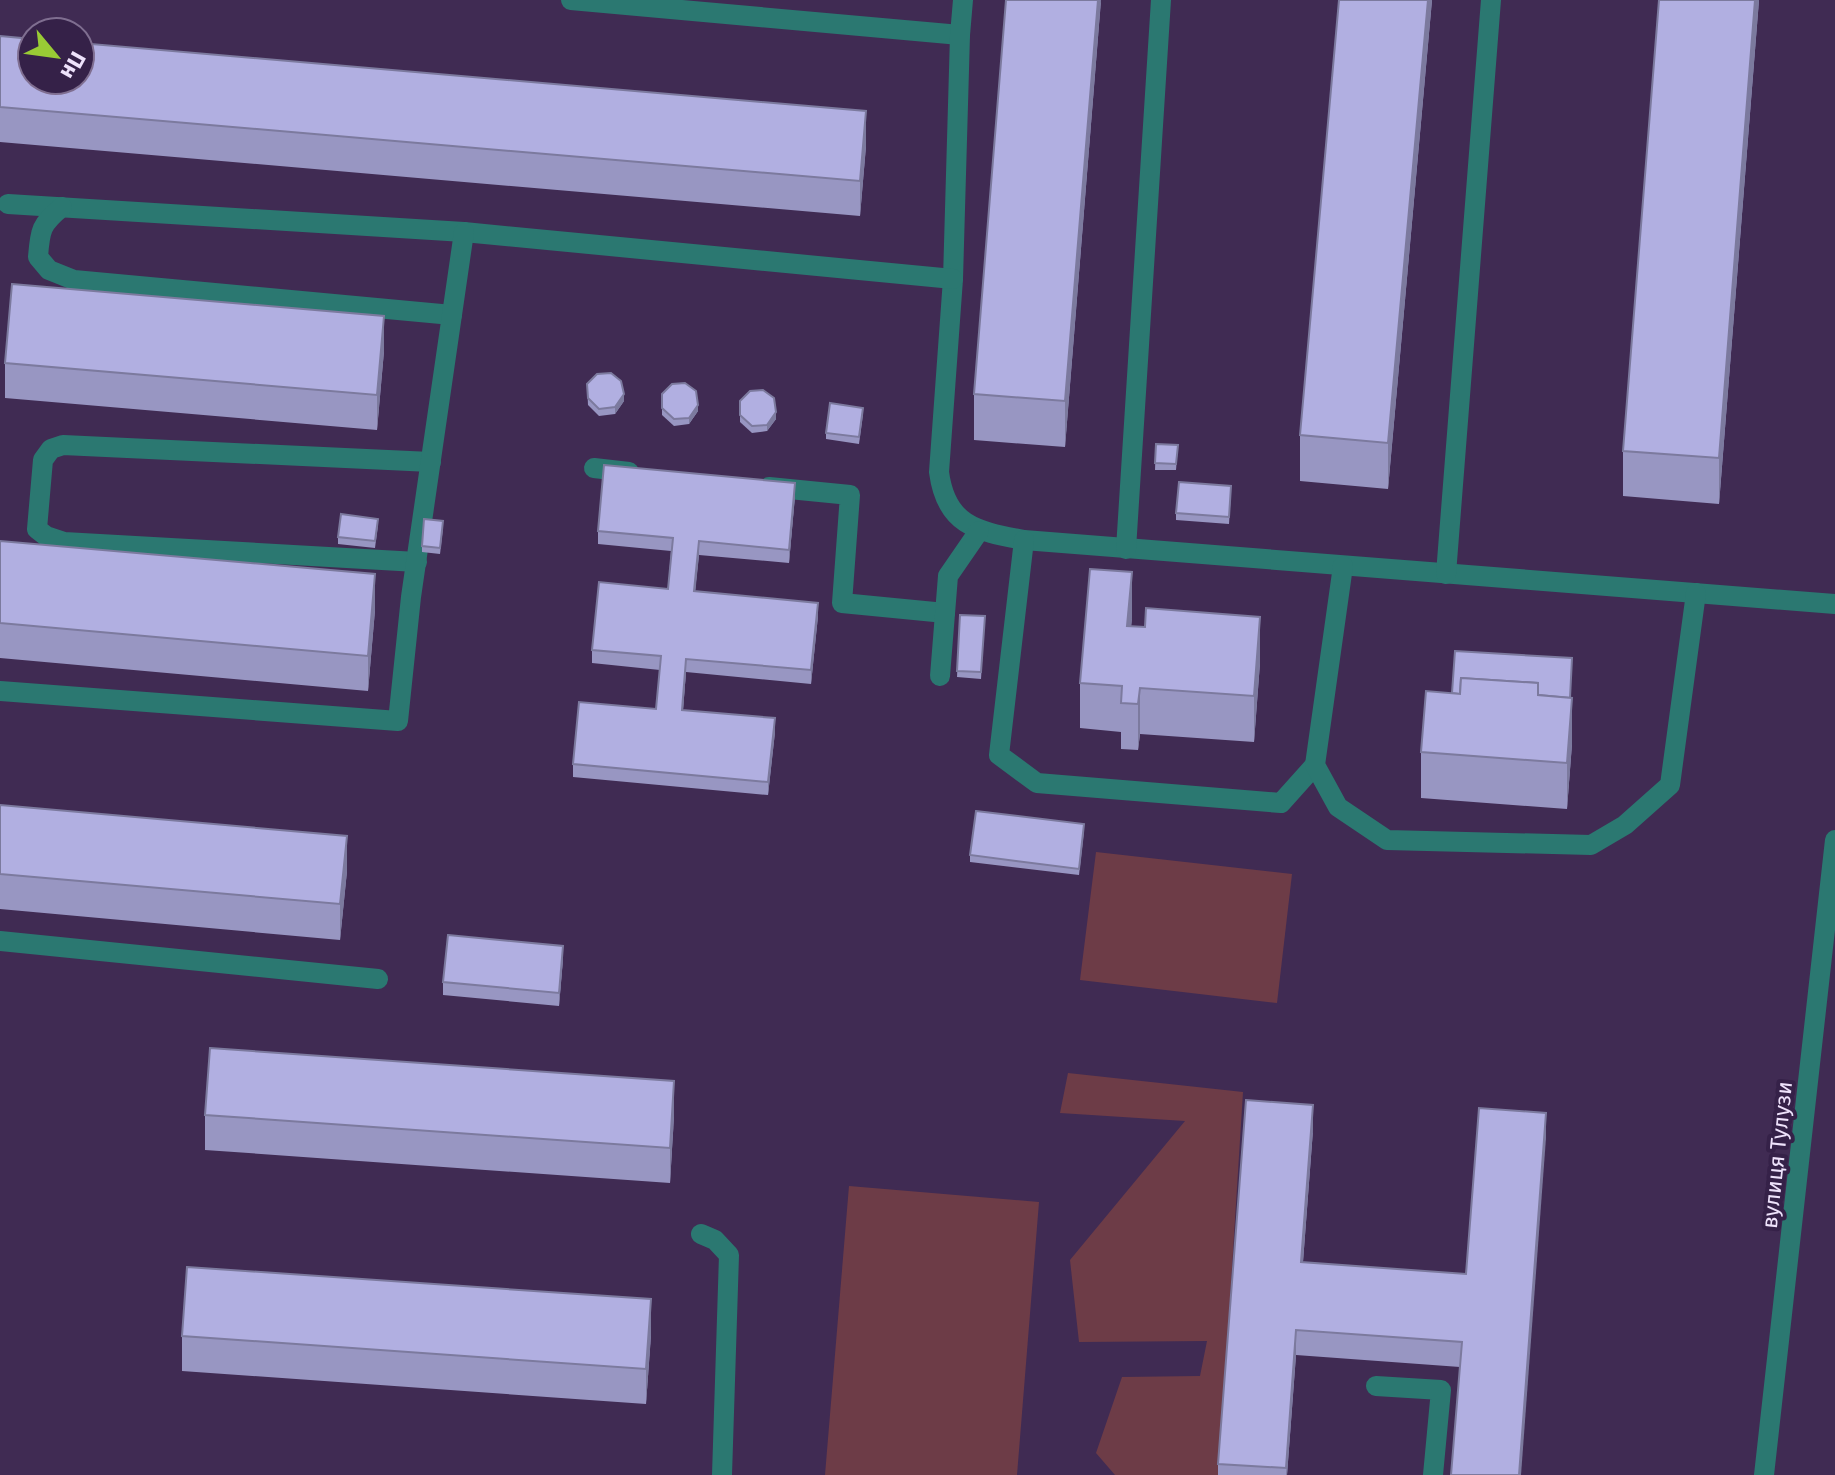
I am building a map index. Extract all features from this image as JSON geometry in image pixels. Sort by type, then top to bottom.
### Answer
[{"type":"street","points":[[571,0],[960,35]]},
{"type":"street","points":[[963,0],[953,279],[939,472],[941,490],[955,516],[979,531],[1024,540],[1835,604]]},
{"type":"street","points":[[1126,549],[1161,0]]},
{"type":"street","points":[[1446,574],[1491,0]]},
{"type":"street","points":[[8,204],[464,232],[953,279]]},
{"type":"street","points":[[62,207],[45,221],[40,234],[38,257],[49,270],[74,280],[452,315]]},
{"type":"street","points":[[0,691],[398,721],[411,597],[464,232]]},
{"type":"street","points":[[417,562],[64,542],[46,536],[37,529],[43,460],[51,449],[63,445],[431,462]]},
{"type":"street","points":[[594,468],[654,474]]},
{"type":"street","points":[[745,484],[850,495],[842,603],[945,613]]},
{"type":"street","points":[[940,676],[948,576],[979,531]]},
{"type":"street","points":[[1024,540],[999,755],[1037,783],[1281,803],[1315,765],[1343,566]]},
{"type":"street","points":[[1315,765],[1338,807],[1387,840],[1591,845],[1625,825],[1670,785],[1696,593]]},
{"type":"street","name":"вулиця Тулузи","points":[[1764,1475],[1835,840]]},
{"type":"street","points":[[0,941],[378,979]]},
{"type":"street","points":[[701,1234],[715,1240],[729,1255],[722,1475]]},
{"type":"street","points":[[1376,1386],[1441,1390],[1433,1475]]},
{"type":"shaded area","points":[[1096,852],[1292,874],[1277,1003],[1080,980]]},
{"type":"shaded area","points":[[1068,1073],[1243,1092],[1219,1475],[1115,1475],[1096,1453],[1122,1377],[1200,1376],[1207,1341],[1079,1342],[1070,1260],[1185,1121],[1060,1113]]},
{"type":"shaded area","points":[[849,1186],[1039,1202],[1017,1475],[825,1475]]},
{"type":"building","points":[[1006,0],[1098,0],[1065,401],[974,394]]},
{"type":"building","points":[[1339,0],[1428,0],[1388,443],[1300,435]]},
{"type":"building","points":[[1659,0],[1755,0],[1719,458],[1623,451]]},
{"type":"building","points":[[0,36],[16,38],[16,96],[96,96],[96,44],[866,111],[860,181],[0,107]]},
{"type":"building","points":[[12,284],[384,316],[377,395],[5,363]]},
{"type":"building","points":[[611,373],[621,381],[624,394],[615,407],[599,409],[588,398],[587,384],[597,374]]},
{"type":"building","points":[[685,383],[696,391],[698,405],[689,418],[674,419],[662,408],[662,394],[672,384]]},
{"type":"building","points":[[763,390],[774,398],[776,412],[767,425],[752,426],[740,415],[740,401],[750,391]]},
{"type":"building","points":[[830,403],[863,408],[859,437],[826,433]]},
{"type":"building","points":[[1156,444],[1178,445],[1176,464],[1155,463]]},
{"type":"building","points":[[604,465],[795,483],[789,550],[699,541],[694,591],[818,603],[811,670],[686,659],[682,710],[775,718],[768,782],[573,764],[579,702],[656,709],[661,656],[592,650],[599,582],[668,589],[673,538],[598,531]]},
{"type":"building","points":[[1179,482],[1231,486],[1229,517],[1176,513]]},
{"type":"building","points":[[341,514],[378,519],[375,541],[338,537]]},
{"type":"building","points":[[424,519],[443,521],[440,548],[422,546]]},
{"type":"building","points":[[0,541],[375,574],[368,656],[0,623]]},
{"type":"building","points":[[1090,569],[1132,572],[1127,626],[1145,627],[1146,608],[1260,617],[1254,696],[1140,688],[1138,704],[1121,703],[1122,686],[1080,683]]},
{"type":"building","points":[[960,615],[985,616],[981,672],[957,671]]},
{"type":"building","points":[[1455,651],[1572,658],[1570,698],[1538,695],[1538,683],[1461,678],[1460,694],[1452,693]]},
{"type":"building","points":[[1461,678],[1538,683],[1538,695],[1572,698],[1567,763],[1421,752],[1426,691],[1460,694]]},
{"type":"building","points":[[0,805],[347,836],[340,904],[0,874]]},
{"type":"building","points":[[976,811],[1084,824],[1079,869],[970,855]]},
{"type":"building","points":[[448,935],[563,946],[559,993],[443,982]]},
{"type":"building","points":[[210,1048],[674,1081],[670,1148],[205,1115]]},
{"type":"building","points":[[1246,1100],[1313,1105],[1301,1262],[1466,1274],[1479,1108],[1546,1113],[1519,1475],[1451,1475],[1462,1342],[1296,1330],[1286,1468],[1218,1464]]},
{"type":"building","points":[[187,1267],[651,1299],[646,1369],[182,1336]]}]
